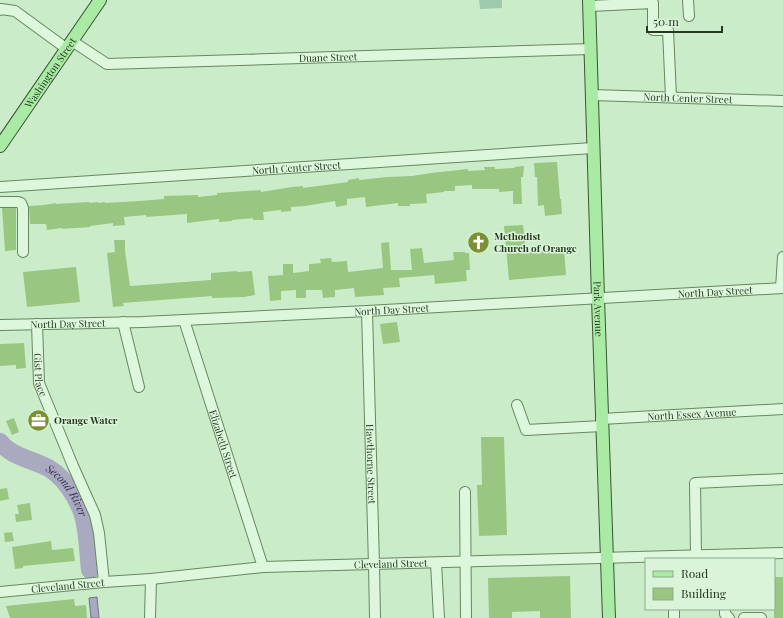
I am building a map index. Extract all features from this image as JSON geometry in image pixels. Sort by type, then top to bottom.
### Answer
[{"type":"main road","name":"Washington Street","points":[[0,146],[100,0]]},
{"type":"main road","name":"Park Avenue","points":[[589,3],[609,618]]},
{"type":"street","points":[[688,0],[689,16]]},
{"type":"street","points":[[589,3],[653,3],[653,30],[668,30],[671,97]]},
{"type":"street","name":"Duane Street","points":[[0,10],[14,11],[70,45],[107,64],[591,49]]},
{"type":"street","name":"North Center Street","points":[[592,95],[783,101]]},
{"type":"street","name":"North Center Street","points":[[0,187],[593,148]]},
{"type":"street","points":[[0,202],[12,201],[21,203],[23,208],[23,252]]},
{"type":"street","points":[[782,288],[783,257]]},
{"type":"street","name":"North Day Street","points":[[0,325],[184,320],[782,288]]},
{"type":"street","name":"Hawthorne Street","points":[[367,311],[374,565],[374,618]]},
{"type":"street","name":"Elizabeth Street","points":[[184,320],[263,567]]},
{"type":"street","points":[[123,322],[139,387]]},
{"type":"street","name":"Gist Place","points":[[36,324],[39,383],[73,466],[96,515],[104,582]]},
{"type":"street","name":"North Essex Avenue","points":[[516,405],[526,430],[783,409]]},
{"type":"street","points":[[696,555],[695,483],[783,479]]},
{"type":"street","points":[[464,492],[466,618]]},
{"type":"street","name":"Cleveland Street","points":[[0,592],[152,579],[263,567],[374,565],[607,557],[673,557],[696,555],[723,557],[783,553]]},
{"type":"street","points":[[436,563],[439,618]]},
{"type":"street","points":[[150,618],[152,579]]},
{"type":"street","points":[[744,618],[761,618]]},
{"type":"green space","points":[[479,0],[502,0],[502,8],[480,9]]},
{"type":"water","points":[[97,597],[99,618],[91,618],[89,598]]},
{"type":"building","points":[[557,162],[562,214],[545,216],[544,205],[538,206],[537,177],[535,177],[534,163]]},
{"type":"building","points":[[524,166],[523,177],[521,177],[522,204],[513,204],[513,191],[499,192],[499,189],[472,189],[472,185],[455,186],[455,191],[426,194],[427,203],[410,204],[410,206],[398,206],[398,203],[366,207],[365,197],[347,199],[347,205],[336,207],[335,201],[291,207],[291,211],[281,212],[281,210],[263,212],[264,220],[253,220],[253,218],[219,222],[219,219],[187,223],[187,214],[124,217],[125,225],[113,226],[113,223],[90,227],[47,230],[46,224],[30,224],[29,206],[56,203],[139,201],[164,199],[164,196],[198,195],[198,197],[217,195],[217,193],[261,190],[261,192],[292,187],[303,186],[303,188],[348,182],[348,180],[359,178],[359,180],[412,176],[468,169],[468,171],[485,170],[484,167],[495,167],[495,169]]},
{"type":"building","points":[[2,208],[16,208],[16,250],[5,251]]},
{"type":"building","points":[[523,225],[526,252],[564,249],[566,275],[509,280],[504,226]]},
{"type":"building","points":[[114,240],[125,240],[130,286],[211,280],[211,273],[252,271],[255,295],[244,297],[212,298],[212,296],[123,303],[124,306],[113,307],[107,253],[115,252]]},
{"type":"building","points":[[389,242],[391,270],[412,270],[410,249],[422,248],[424,263],[454,260],[453,252],[469,253],[470,270],[466,270],[467,281],[435,284],[434,275],[399,278],[400,287],[383,288],[384,295],[355,297],[354,288],[335,290],[335,297],[323,298],[322,290],[306,290],[306,298],[296,298],[296,290],[281,291],[281,300],[270,301],[268,276],[283,275],[283,264],[293,264],[293,273],[309,271],[309,264],[321,263],[320,259],[331,258],[332,262],[347,261],[348,272],[383,268],[381,243]]},
{"type":"building","points":[[76,267],[80,302],[27,307],[23,272]]},
{"type":"building","points":[[397,322],[400,342],[383,344],[380,324]]},
{"type":"building","points":[[24,343],[26,368],[16,369],[16,365],[0,366],[0,344]]},
{"type":"building","points":[[14,418],[19,432],[12,435],[6,421]]},
{"type":"building","points":[[481,437],[504,437],[507,535],[479,536],[477,485],[482,485]]},
{"type":"building","points":[[7,488],[9,499],[0,501],[0,489]]},
{"type":"building","points":[[30,503],[32,520],[16,522],[15,514],[19,514],[17,505]]},
{"type":"building","points":[[12,532],[14,541],[5,542],[4,533]]},
{"type":"building","points":[[51,541],[52,550],[73,548],[75,561],[23,566],[23,568],[15,569],[12,547]]},
{"type":"building","points":[[570,576],[571,618],[540,618],[540,611],[512,612],[512,618],[489,618],[488,578]]},
{"type":"building","points":[[775,577],[783,577],[783,618],[774,618]]},
{"type":"building","points":[[74,599],[75,606],[86,605],[87,618],[10,618],[6,606]]},
{"type":"waterway","name":"Second River","points":[[0,442],[14,454],[49,469],[69,487],[82,511],[87,538],[90,570]]},
{"type":"place","name":"Methodist Church of Orange","points":[[479,242]]},
{"type":"place","name":"Orange Water","points":[[38,420]]}]
